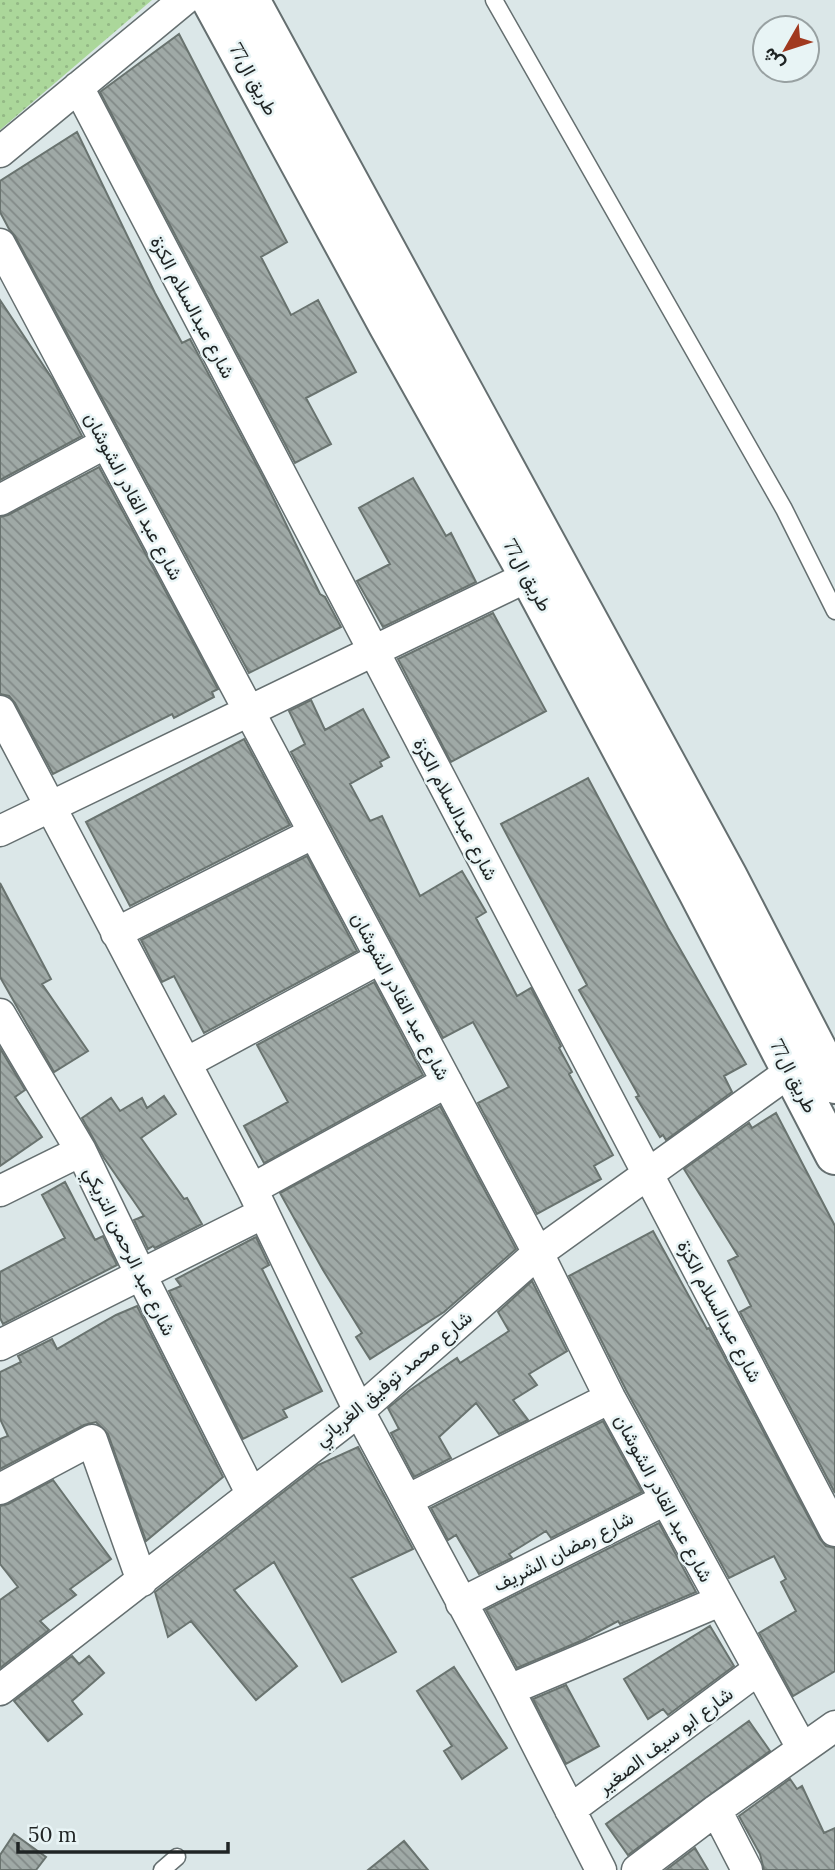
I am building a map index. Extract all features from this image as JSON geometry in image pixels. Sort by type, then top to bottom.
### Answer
[{"type":"main road","name":"طريق ال77","points":[[211,0],[529,576],[835,1084]]},
{"type":"main road","name":"طريق ال77","points":[[250,0],[713,884],[791,1071],[835,1155]]},
{"type":"street","points":[[0,152],[184,0]]},
{"type":"street","name":"شارع عبدالسلام الكزة","points":[[78,87],[835,1531]]},
{"type":"street","name":"شارع عبد القادر الشوشان","points":[[0,244],[538,1253],[610,1398],[802,1748]]},
{"type":"street","points":[[0,500],[106,443]]},
{"type":"street","points":[[0,831],[529,576]]},
{"type":"street","points":[[0,711],[257,1201],[359,1411],[509,1690],[601,1870]]},
{"type":"street","points":[[116,933],[314,833]]},
{"type":"street","points":[[186,1063],[381,958]]},
{"type":"street","name":"شارع عبد الرحمن التريكي","points":[[3,1025],[81,1151],[251,1493]]},
{"type":"street","name":"شارع محمد توفيق الغرياني","points":[[0,1690],[359,1411],[538,1253],[791,1071]]},
{"type":"street","points":[[0,1345],[141,1275],[447,1082]]},
{"type":"street","points":[[0,1191],[81,1151]]},
{"type":"street","points":[[407,1500],[610,1398]]},
{"type":"street","points":[[0,1489],[92,1440],[142,1581]]},
{"type":"street","name":"شارع رمضان الشريف","points":[[461,1603],[665,1500]]},
{"type":"street","points":[[509,1690],[720,1601]]},
{"type":"street","name":"شارع ابو سيف الصغير","points":[[570,1810],[759,1670]]},
{"type":"street","points":[[637,1870],[802,1748],[832,1735]]},
{"type":"street","points":[[716,1810],[747,1870]]},
{"type":"lane","points":[[494,0],[784,509],[835,611]]},
{"type":"lane","points":[[162,1870],[177,1857]]},
{"type":"green space","points":[[0,0],[152,0],[0,130]]},
{"type":"building","points":[[179,34],[287,242],[261,257],[291,315],[318,300],[356,372],[306,398],[331,444],[295,463],[100,92]]},
{"type":"building","points":[[77,132],[155,293],[182,343],[190,339],[264,479],[320,594],[325,597],[341,627],[249,673],[0,212],[0,181]]},
{"type":"building","points":[[0,300],[53,380],[82,436],[0,480]]},
{"type":"building","points":[[99,467],[218,689],[212,692],[214,697],[174,718],[172,714],[53,774],[15,703],[9,696],[0,694],[0,517]]},
{"type":"building","points":[[413,478],[446,536],[451,533],[476,582],[383,627],[357,581],[390,564],[359,508]]},
{"type":"building","points":[[493,613],[546,711],[451,762],[398,659]]},
{"type":"building","points":[[311,700],[325,730],[363,709],[389,757],[380,762],[382,766],[350,784],[370,821],[382,816],[420,896],[462,871],[486,912],[476,918],[517,996],[531,988],[561,1046],[559,1048],[572,1072],[569,1074],[613,1155],[594,1166],[601,1179],[537,1214],[478,1103],[509,1087],[473,1022],[443,1038],[291,752],[305,744],[289,711]]},
{"type":"building","points":[[244,739],[290,825],[130,906],[86,822]]},
{"type":"building","points":[[588,778],[668,928],[746,1064],[724,1076],[732,1092],[666,1140],[663,1135],[660,1137],[636,1097],[639,1096],[579,990],[587,985],[501,824]]},
{"type":"building","points":[[307,856],[357,951],[204,1033],[174,976],[162,982],[141,940]]},
{"type":"building","points":[[0,883],[51,979],[42,984],[88,1051],[54,1072],[0,977]]},
{"type":"building","points":[[374,982],[423,1075],[264,1163],[244,1126],[288,1102],[257,1045]]},
{"type":"building","points":[[0,1048],[25,1090],[15,1097],[42,1137],[0,1166]]},
{"type":"building","points":[[164,1096],[176,1114],[141,1138],[184,1199],[187,1198],[202,1224],[148,1249],[134,1220],[144,1216],[104,1158],[82,1118],[111,1098],[120,1111],[142,1098],[147,1108]]},
{"type":"building","points":[[440,1106],[516,1249],[444,1312],[370,1359],[356,1337],[362,1333],[280,1193]]},
{"type":"building","points":[[776,1113],[835,1226],[835,1493],[740,1312],[751,1306],[728,1261],[738,1256],[684,1169],[749,1123],[752,1128]]},
{"type":"building","points":[[65,1182],[95,1240],[103,1236],[117,1265],[3,1324],[0,1318],[0,1272],[65,1238],[42,1195]]},
{"type":"building","points":[[653,1231],[707,1329],[709,1328],[820,1539],[826,1546],[835,1548],[835,1671],[793,1696],[759,1633],[796,1611],[781,1582],[786,1579],[774,1556],[729,1578],[626,1390],[569,1276]]},
{"type":"building","points":[[256,1237],[269,1265],[262,1269],[322,1391],[283,1410],[287,1417],[243,1439],[169,1291],[181,1286],[176,1279]]},
{"type":"building","points":[[532,1281],[567,1351],[529,1374],[537,1385],[513,1400],[528,1420],[499,1434],[476,1403],[439,1437],[451,1458],[414,1477],[391,1433],[399,1429],[388,1408],[457,1358],[460,1363],[509,1331],[498,1312]]},
{"type":"building","points":[[137,1306],[223,1477],[146,1541],[108,1434],[96,1422],[84,1425],[0,1469],[0,1439],[8,1436],[0,1419],[0,1372],[21,1362],[18,1356],[52,1339],[57,1349]]},
{"type":"building","points":[[603,1421],[642,1492],[551,1538],[546,1531],[509,1554],[512,1558],[479,1574],[456,1535],[448,1540],[431,1508]]},
{"type":"building","points":[[358,1447],[413,1549],[351,1578],[396,1652],[342,1682],[274,1562],[234,1590],[297,1666],[256,1700],[191,1621],[168,1637],[155,1592],[318,1465]]},
{"type":"building","points":[[53,1480],[111,1559],[70,1589],[76,1595],[40,1621],[49,1630],[0,1668],[0,1600],[18,1587],[0,1564],[0,1506]]},
{"type":"building","points":[[659,1523],[696,1592],[620,1624],[618,1621],[583,1640],[517,1668],[486,1610]]},
{"type":"building","points":[[710,1626],[734,1666],[668,1715],[663,1709],[648,1719],[624,1679]]},
{"type":"building","points":[[72,1656],[79,1664],[89,1656],[104,1673],[72,1701],[82,1714],[48,1741],[14,1701]]},
{"type":"building","points":[[454,1667],[507,1748],[462,1779],[444,1751],[452,1746],[417,1691]]},
{"type":"building","points":[[566,1685],[599,1746],[566,1764],[533,1699]]},
{"type":"building","points":[[749,1721],[770,1751],[628,1855],[606,1824]]},
{"type":"building","points":[[790,1779],[797,1789],[802,1786],[824,1833],[835,1828],[835,1870],[764,1870],[760,1854],[739,1816]]},
{"type":"building","points":[[14,1834],[46,1857],[36,1870],[0,1870],[0,1855]]},
{"type":"building","points":[[404,1841],[428,1870],[368,1870]]},
{"type":"building","points":[[695,1848],[708,1870],[666,1870]]}]
